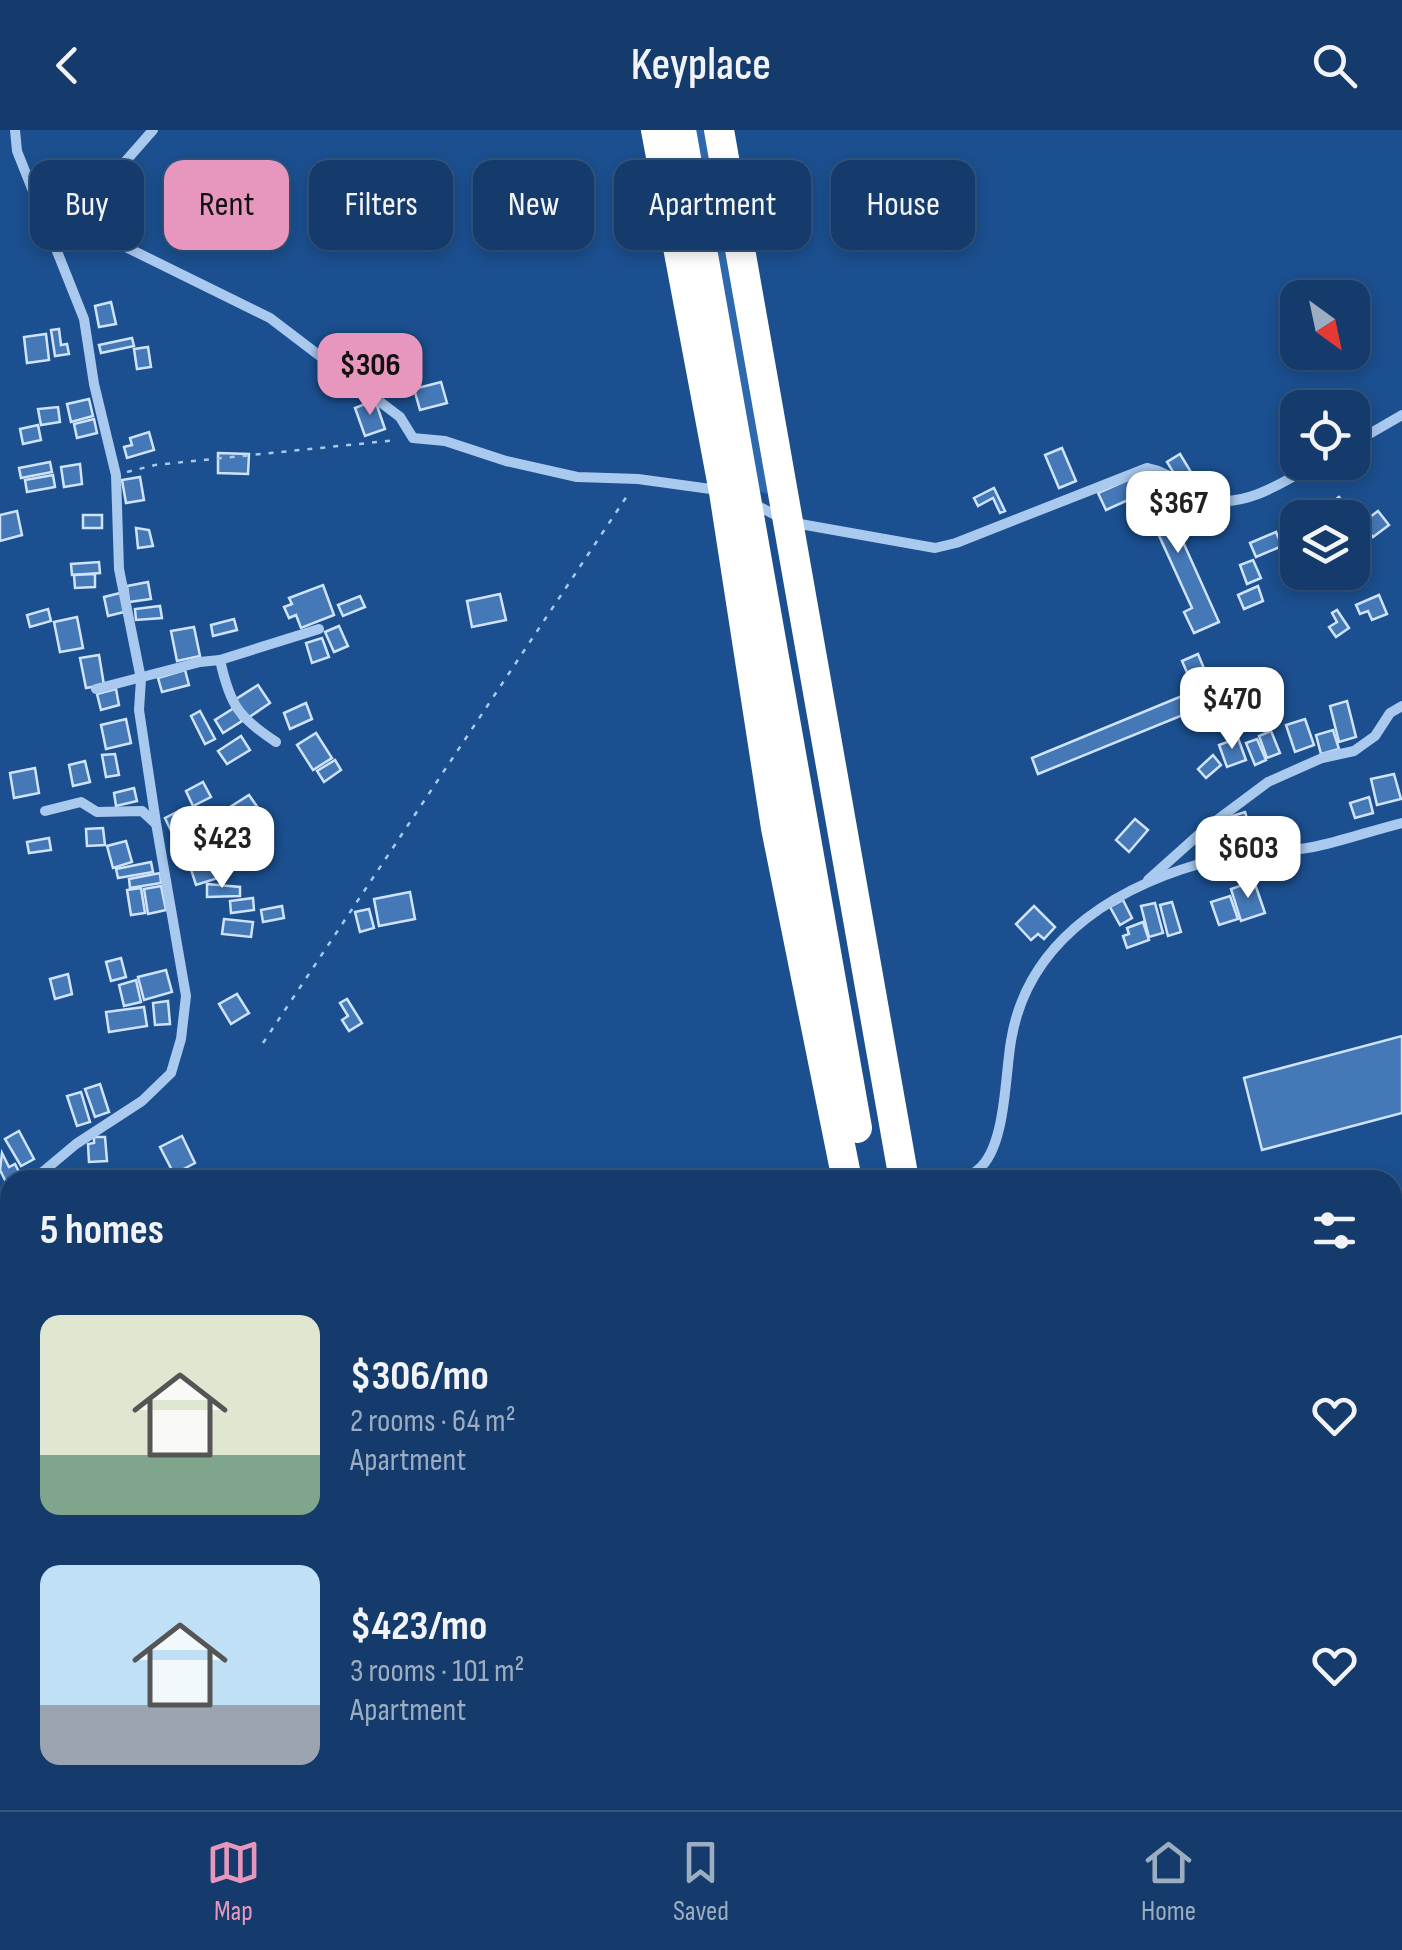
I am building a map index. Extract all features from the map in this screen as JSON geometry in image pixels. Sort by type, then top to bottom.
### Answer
[{"type":"highway","points":[[656,130],[736,496],[864,1170]]},
{"type":"highway","points":[[681,130],[736,496],[776,828],[845,1170]]},
{"type":"highway","points":[[719,130],[902,1170]]},
{"type":"street","points":[[14,130],[17,150],[30,178]]},
{"type":"street","points":[[127,160],[153,130]]},
{"type":"street","points":[[46,1170],[76,1144],[142,1102],[171,1073],[182,1039],[186,996],[156,824],[140,710],[141,679],[119,569],[116,475],[94,384],[84,319],[57,250]]},
{"type":"street","points":[[133,250],[270,318],[400,417],[413,438],[444,441],[506,461],[577,477],[638,479],[736,496],[789,522],[935,548],[1147,468],[1164,471],[1211,500],[1230,502],[1282,480]]},
{"type":"street","points":[[1370,434],[1402,415]]},
{"type":"street","points":[[96,689],[220,660],[318,629]]},
{"type":"street","points":[[220,660],[231,700],[243,721],[276,742]]},
{"type":"street","points":[[1143,884],[1205,829],[1268,782],[1322,758],[1354,751],[1375,736],[1390,713],[1402,706]]},
{"type":"street","points":[[45,811],[82,802],[97,812],[142,811],[156,824]]},
{"type":"street","points":[[976,1170],[984,1164],[1000,1129],[1014,1018],[1034,970],[1068,932],[1143,884],[1224,857],[1312,847],[1402,822]]},
{"type":"path","points":[[116,475],[155,465],[413,438]]},
{"type":"path","points":[[264,1043],[638,479]]},
{"type":"shaded area","points":[[691,130],[707,130],[712,160],[696,160]]},
{"type":"shaded area","points":[[713,250],[727,250],[768,494],[757,491]]},
{"type":"building","points":[[111,302],[116,324],[99,327],[95,306]]},
{"type":"building","points":[[59,329],[61,345],[67,344],[69,354],[55,356],[51,330]]},
{"type":"building","points":[[46,334],[49,360],[27,363],[24,337]]},
{"type":"building","points":[[132,338],[134,346],[101,353],[99,345]]},
{"type":"building","points":[[148,347],[151,367],[137,369],[134,349]]},
{"type":"building","points":[[441,382],[447,403],[420,410],[414,389]]},
{"type":"building","points":[[89,399],[93,416],[71,422],[67,404]]},
{"type":"building","points":[[375,400],[385,429],[365,436],[355,408]]},
{"type":"building","points":[[58,407],[60,422],[41,425],[38,409]]},
{"type":"building","points":[[94,419],[97,433],[77,438],[74,424]]},
{"type":"building","points":[[38,425],[41,440],[23,444],[20,429]]},
{"type":"building","points":[[149,432],[154,450],[127,458],[124,447],[132,445],[130,438]]},
{"type":"building","points":[[1062,448],[1076,481],[1059,488],[1045,455]]},
{"type":"building","points":[[218,453],[249,454],[248,474],[218,473]]},
{"type":"building","points":[[1180,454],[1191,472],[1178,480],[1167,462]]},
{"type":"building","points":[[50,462],[52,472],[21,478],[19,468]]},
{"type":"building","points":[[80,464],[82,484],[64,487],[61,467]]},
{"type":"building","points":[[53,475],[55,487],[27,492],[25,480]]},
{"type":"building","points":[[1153,475],[1219,622],[1194,633],[1184,612],[1192,608],[1135,483]]},
{"type":"building","points":[[140,477],[144,500],[126,503],[122,480]]},
{"type":"building","points":[[1132,478],[1139,495],[1106,510],[1098,493]]},
{"type":"building","points":[[994,488],[1005,511],[1000,513],[993,498],[978,506],[974,498]]},
{"type":"building","points":[[17,511],[22,535],[0,541],[0,515]]},
{"type":"building","points":[[1378,511],[1389,525],[1373,537],[1370,517]]},
{"type":"building","points":[[83,515],[102,515],[102,528],[83,528]]},
{"type":"building","points":[[136,528],[149,530],[153,546],[138,548]]},
{"type":"building","points":[[1276,532],[1280,547],[1256,557],[1250,543]]},
{"type":"building","points":[[1253,560],[1261,578],[1247,584],[1240,565]]},
{"type":"building","points":[[99,562],[100,573],[72,575],[71,564]]},
{"type":"building","points":[[95,574],[95,587],[75,588],[74,575]]},
{"type":"building","points":[[148,582],[151,599],[129,602],[127,586]]},
{"type":"building","points":[[323,585],[334,615],[301,628],[296,615],[289,618],[284,607],[292,604],[289,598]]},
{"type":"building","points":[[1258,586],[1263,601],[1244,609],[1238,595]]},
{"type":"building","points":[[124,592],[128,611],[108,616],[104,597]]},
{"type":"building","points":[[500,594],[506,620],[472,627],[467,601]]},
{"type":"building","points":[[1379,595],[1387,614],[1372,620],[1368,611],[1360,614],[1356,605]]},
{"type":"building","points":[[360,596],[365,607],[343,616],[338,605]]},
{"type":"building","points":[[160,606],[162,618],[136,620],[135,609]]},
{"type":"building","points":[[48,609],[51,621],[30,627],[27,615]]},
{"type":"building","points":[[1337,610],[1349,628],[1336,637],[1329,627],[1337,622],[1332,613]]},
{"type":"building","points":[[77,617],[83,648],[60,652],[54,622]]},
{"type":"building","points":[[234,619],[237,630],[213,636],[211,625]]},
{"type":"building","points":[[339,626],[348,646],[334,652],[325,632]]},
{"type":"building","points":[[194,627],[200,656],[177,661],[171,631]]},
{"type":"building","points":[[322,638],[329,657],[312,663],[306,643]]},
{"type":"building","points":[[1198,654],[1208,678],[1192,684],[1182,661]]},
{"type":"building","points":[[99,655],[104,685],[86,688],[80,658]]},
{"type":"building","points":[[185,670],[189,685],[162,692],[158,678]]},
{"type":"building","points":[[258,685],[270,703],[245,720],[233,701]]},
{"type":"building","points":[[116,689],[119,705],[101,710],[97,694]]},
{"type":"building","points":[[1199,689],[1205,706],[1038,774],[1032,758]]},
{"type":"building","points":[[1347,701],[1356,737],[1339,742],[1330,706]]},
{"type":"building","points":[[306,703],[312,719],[290,729],[284,713]]},
{"type":"building","points":[[1236,706],[1241,716],[1219,727],[1214,717]]},
{"type":"building","points":[[234,708],[242,721],[223,733],[215,720]]},
{"type":"building","points":[[200,711],[215,739],[205,744],[191,716]]},
{"type":"building","points":[[126,719],[131,743],[106,749],[101,725]]},
{"type":"building","points":[[1305,719],[1314,745],[1295,752],[1286,725]]},
{"type":"building","points":[[1333,730],[1339,749],[1321,754],[1316,735]]},
{"type":"building","points":[[1271,731],[1280,753],[1267,758],[1259,736]]},
{"type":"building","points":[[316,733],[332,758],[313,770],[297,745]]},
{"type":"building","points":[[241,736],[250,750],[227,764],[218,751]]},
{"type":"building","points":[[1238,738],[1246,760],[1227,767],[1219,745]]},
{"type":"building","points":[[1257,739],[1266,760],[1255,765],[1246,743]]},
{"type":"building","points":[[115,754],[119,775],[106,777],[102,755]]},
{"type":"building","points":[[1213,755],[1221,765],[1206,778],[1198,769]]},
{"type":"building","points":[[335,760],[341,770],[324,782],[317,771]]},
{"type":"building","points":[[85,761],[90,782],[73,786],[69,765]]},
{"type":"building","points":[[35,768],[39,793],[14,798],[10,773]]},
{"type":"building","points":[[1394,774],[1401,799],[1377,805],[1371,779]]},
{"type":"building","points":[[203,782],[211,797],[193,806],[186,791]]},
{"type":"building","points":[[134,788],[137,801],[116,806],[114,793]]},
{"type":"building","points":[[249,795],[263,815],[236,833],[222,812]]},
{"type":"building","points":[[1369,797],[1373,813],[1355,818],[1350,803]]},
{"type":"building","points":[[177,812],[185,828],[173,835],[165,818]]},
{"type":"building","points":[[1245,812],[1252,834],[1233,840],[1226,818]]},
{"type":"building","points":[[1135,819],[1148,830],[1129,852],[1116,840]]},
{"type":"building","points":[[103,828],[105,845],[87,846],[86,829]]},
{"type":"building","points":[[49,838],[51,850],[29,853],[27,842]]},
{"type":"building","points":[[126,841],[132,862],[113,868],[107,846]]},
{"type":"building","points":[[211,857],[218,878],[196,885],[189,863]]},
{"type":"building","points":[[151,862],[153,872],[118,878],[116,869]]},
{"type":"building","points":[[160,873],[161,883],[130,888],[129,879]]},
{"type":"building","points":[[1254,881],[1265,913],[1241,921],[1231,889]]},
{"type":"building","points":[[207,884],[240,887],[240,896],[207,897]]},
{"type":"building","points":[[161,886],[166,910],[148,914],[144,889]]},
{"type":"building","points":[[141,888],[145,913],[131,915],[127,890]]},
{"type":"building","points":[[410,892],[415,919],[379,926],[374,899]]},
{"type":"building","points":[[1230,896],[1238,919],[1219,925],[1211,902]]},
{"type":"building","points":[[253,898],[254,910],[231,913],[230,901]]},
{"type":"building","points":[[1123,900],[1132,918],[1120,925],[1110,907]]},
{"type":"building","points":[[1172,902],[1181,932],[1168,936],[1160,905]]},
{"type":"building","points":[[1155,903],[1163,933],[1149,937],[1141,906]]},
{"type":"building","points":[[282,906],[284,918],[263,922],[261,910]]},
{"type":"building","points":[[1034,906],[1055,927],[1044,939],[1038,934],[1031,940],[1016,924]]},
{"type":"building","points":[[369,909],[374,928],[360,932],[355,912]]},
{"type":"building","points":[[224,919],[253,922],[251,937],[222,934]]},
{"type":"building","points":[[1143,922],[1149,940],[1127,948],[1123,936],[1129,934],[1127,928]]},
{"type":"building","points":[[121,958],[126,977],[111,981],[106,962]]},
{"type":"building","points":[[166,970],[172,992],[144,1000],[138,977]]},
{"type":"building","points":[[68,974],[72,994],[55,999],[50,979]]},
{"type":"building","points":[[136,980],[141,1002],[124,1006],[119,985]]},
{"type":"building","points":[[237,994],[249,1013],[231,1024],[219,1004]]},
{"type":"building","points":[[347,999],[362,1023],[349,1031],[342,1020],[348,1016],[340,1003]]},
{"type":"building","points":[[168,1001],[170,1024],[155,1025],[153,1003]]},
{"type":"building","points":[[144,1007],[147,1026],[109,1032],[106,1012]]},
{"type":"building","points":[[1402,1036],[1402,1113],[1262,1150],[1244,1078]]},
{"type":"building","points":[[100,1084],[109,1112],[95,1117],[85,1089]]},
{"type":"building","points":[[81,1092],[90,1122],[77,1126],[67,1096]]},
{"type":"building","points":[[19,1131],[34,1159],[21,1166],[5,1139]]},
{"type":"building","points":[[182,1136],[195,1163],[172,1170],[160,1147]]},
{"type":"building","points":[[94,1137],[105,1137],[107,1161],[89,1162],[88,1144],[94,1143]]},
{"type":"building","points":[[2,1153],[9,1167],[15,1164],[18,1170],[0,1170]]}]
